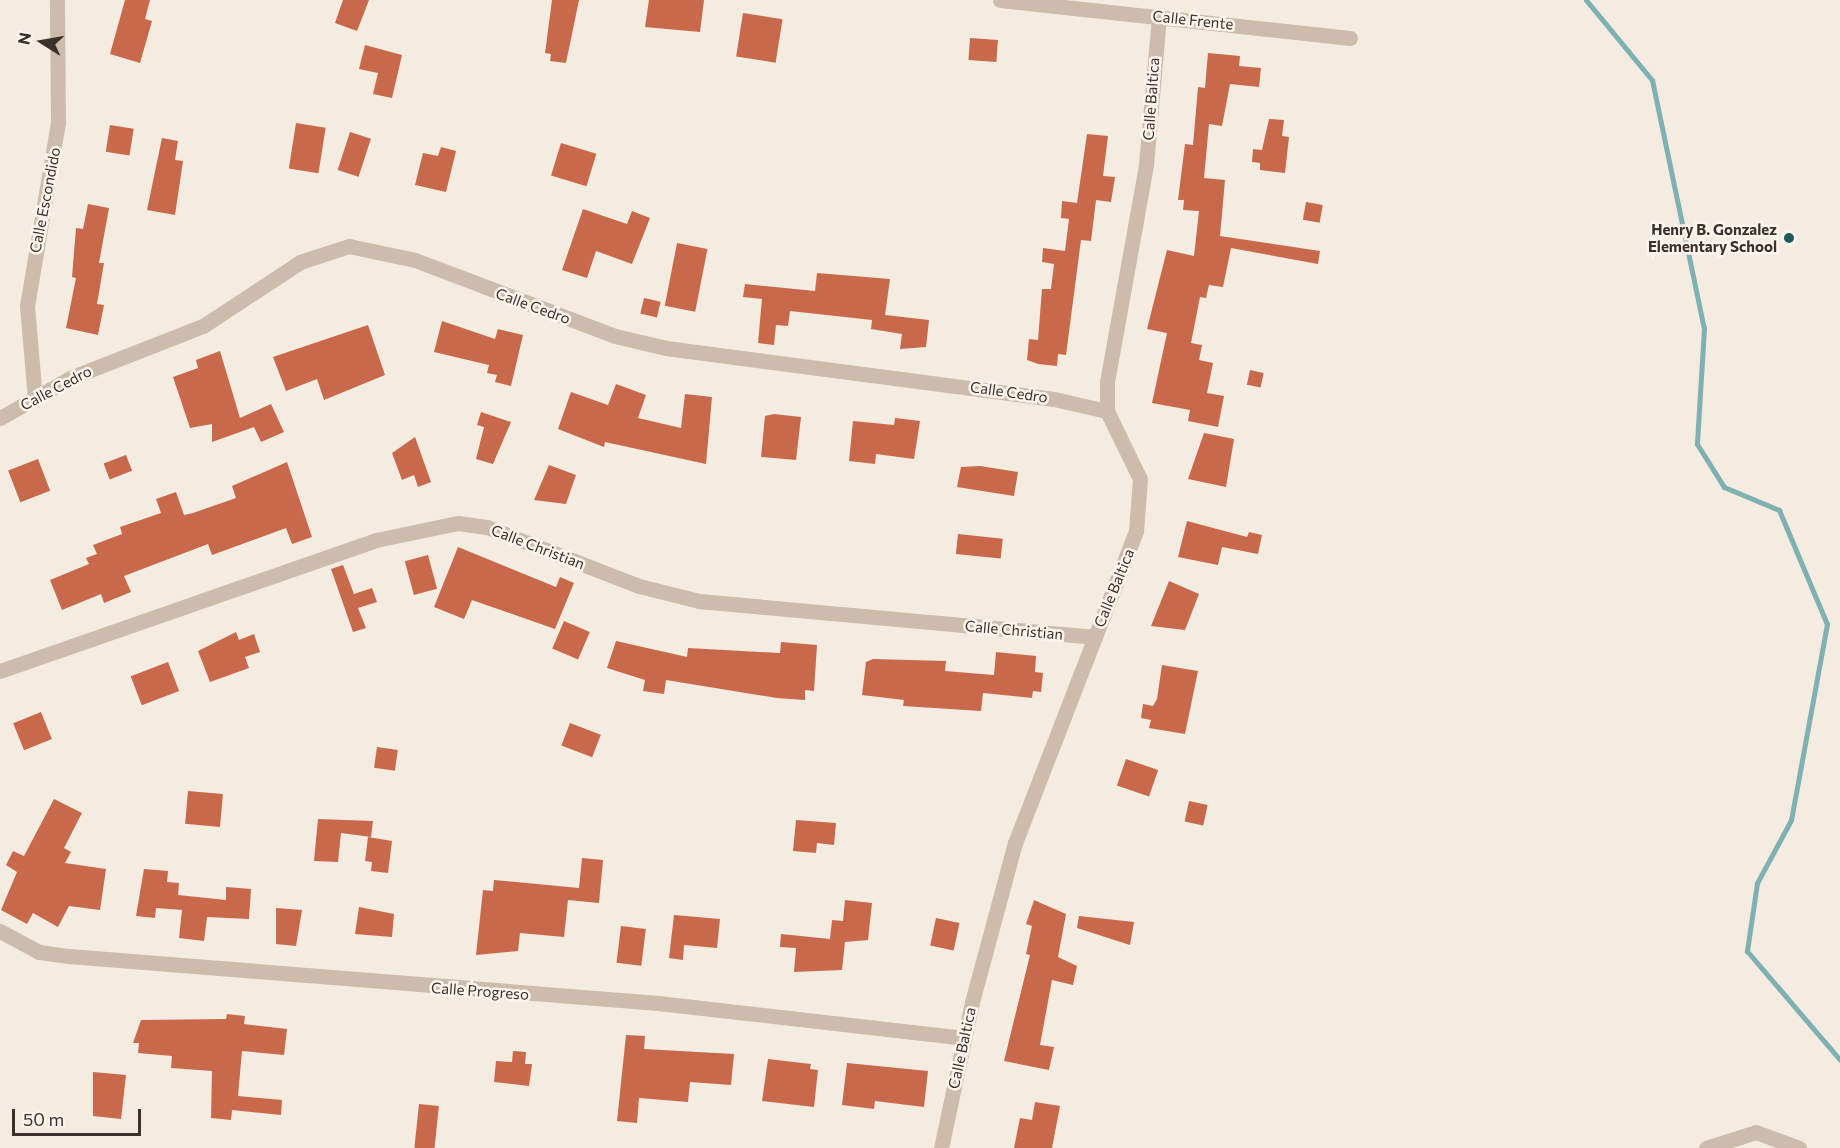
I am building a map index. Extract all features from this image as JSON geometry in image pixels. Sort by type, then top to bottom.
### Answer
[{"type":"street","name":"Calle Escondido","points":[[35,399],[27,306],[58,122],[57,0]]},
{"type":"street","name":"Calle Frente","points":[[1000,0],[1350,38]]},
{"type":"street","name":"Calle Baltica","points":[[941,1148],[964,1038],[1022,821],[1136,531],[1140,479],[1107,411],[1110,362],[1146,165],[1159,16]]},
{"type":"street","name":"Calle Cedro","points":[[0,418],[107,362],[203,326],[300,262],[349,246],[415,260],[615,336],[666,348],[1054,399],[1107,411]]},
{"type":"street","name":"Calle Christian","points":[[0,671],[376,540],[458,523],[487,527],[639,586],[699,601],[1095,637]]},
{"type":"street","name":"Calle Progreso","points":[[0,931],[39,952],[69,957],[658,1003],[964,1038]]},
{"type":"street","points":[[1706,1148],[1756,1132],[1799,1148]]},
{"type":"building","points":[[125,0],[150,0],[145,19],[152,21],[140,63],[110,54]]},
{"type":"building","points":[[343,0],[369,0],[357,31],[335,23]]},
{"type":"building","points":[[552,0],[579,0],[566,63],[550,61],[551,54],[545,53]]},
{"type":"building","points":[[649,0],[704,0],[700,32],[645,27]]},
{"type":"building","points":[[743,13],[783,19],[776,63],[736,56]]},
{"type":"building","points":[[970,38],[998,40],[996,62],[968,60]]},
{"type":"building","points":[[365,45],[402,55],[392,98],[373,94],[378,73],[359,69]]},
{"type":"building","points":[[1208,53],[1240,56],[1239,66],[1261,68],[1259,87],[1230,84],[1222,126],[1209,124],[1204,178],[1225,180],[1220,236],[1320,251],[1318,264],[1231,248],[1223,287],[1209,285],[1206,298],[1200,297],[1191,343],[1202,345],[1199,360],[1213,363],[1207,393],[1224,396],[1218,427],[1188,421],[1190,410],[1152,403],[1167,333],[1147,329],[1167,250],[1194,256],[1199,211],[1183,210],[1184,200],[1178,200],[1185,144],[1193,145],[1198,87],[1205,88]]},
{"type":"building","points":[[1269,119],[1284,120],[1282,136],[1289,137],[1285,173],[1260,170],[1260,163],[1252,162],[1253,149],[1262,150]]},
{"type":"building","points":[[296,123],[326,128],[318,173],[289,168]]},
{"type":"building","points":[[110,125],[134,129],[129,155],[106,152]]},
{"type":"building","points":[[350,132],[371,139],[359,177],[338,170]]},
{"type":"building","points":[[1087,134],[1108,136],[1103,176],[1115,177],[1111,202],[1096,200],[1091,241],[1081,240],[1066,355],[1058,354],[1057,366],[1038,364],[1027,360],[1029,339],[1038,340],[1042,289],[1051,289],[1054,264],[1042,262],[1043,248],[1065,251],[1069,219],[1061,218],[1062,201],[1077,203]]},
{"type":"building","points":[[162,138],[178,141],[175,160],[183,161],[175,215],[147,210]]},
{"type":"building","points":[[561,143],[596,154],[586,186],[551,176]]},
{"type":"building","points":[[441,147],[456,151],[446,192],[415,185],[423,153],[438,156]]},
{"type":"building","points":[[1306,202],[1323,205],[1320,223],[1303,220]]},
{"type":"building","points":[[88,204],[109,208],[99,263],[104,263],[97,304],[104,305],[98,335],[66,328],[76,278],[72,277],[76,228],[83,229]]},
{"type":"building","points":[[583,209],[627,224],[632,211],[650,218],[632,264],[596,251],[587,278],[562,270]]},
{"type":"building","points":[[677,243],[707,249],[695,312],[665,306]]},
{"type":"building","points":[[817,273],[890,279],[885,315],[929,320],[926,347],[900,349],[902,334],[871,329],[872,320],[790,311],[788,326],[776,325],[774,345],[758,343],[762,299],[743,297],[745,284],[815,291]]},
{"type":"building","points":[[644,298],[661,302],[657,317],[640,314]]},
{"type":"building","points":[[442,321],[495,339],[498,329],[523,335],[511,386],[495,382],[497,375],[487,373],[489,365],[434,352]]},
{"type":"building","points":[[368,325],[385,375],[324,400],[317,379],[286,391],[273,357]]},
{"type":"building","points":[[220,351],[240,418],[271,404],[284,432],[261,442],[254,427],[212,442],[212,424],[190,428],[173,377],[198,368],[196,360]]},
{"type":"building","points":[[1250,370],[1264,373],[1261,388],[1247,385]]},
{"type":"building","points":[[616,384],[646,395],[638,418],[681,428],[685,394],[712,397],[706,464],[605,442],[604,447],[558,429],[571,392],[608,405]]},
{"type":"building","points":[[481,412],[511,422],[493,464],[476,459],[484,427],[477,425]]},
{"type":"building","points":[[774,414],[801,417],[796,460],[761,457],[765,416]]},
{"type":"building","points":[[895,418],[920,421],[914,459],[876,454],[875,464],[849,461],[853,421],[894,425]]},
{"type":"building","points":[[1204,433],[1234,439],[1226,487],[1188,479]]},
{"type":"building","points":[[415,437],[431,482],[418,487],[414,475],[402,480],[392,453]]},
{"type":"building","points":[[126,455],[132,471],[110,479],[104,464]]},
{"type":"building","points":[[38,459],[50,491],[20,502],[8,470]]},
{"type":"building","points":[[287,462],[312,537],[292,544],[286,528],[212,555],[208,544],[124,576],[131,592],[104,603],[101,594],[62,610],[50,580],[89,564],[86,558],[97,554],[93,545],[122,534],[120,527],[161,513],[156,499],[176,492],[184,515],[193,513],[236,498],[232,486]]},
{"type":"building","points":[[549,465],[576,475],[566,504],[534,500]]},
{"type":"building","points":[[980,466],[1018,472],[1014,496],[957,487],[961,467]]},
{"type":"building","points":[[1187,521],[1247,537],[1249,532],[1262,535],[1258,554],[1222,547],[1218,565],[1178,557]]},
{"type":"building","points":[[958,534],[1003,539],[1001,559],[956,554]]},
{"type":"building","points":[[458,547],[556,587],[560,577],[574,583],[555,629],[472,600],[464,619],[434,607]]},
{"type":"building","points":[[428,555],[437,589],[414,595],[405,561]]},
{"type":"building","points":[[343,565],[354,594],[372,588],[377,602],[358,608],[366,628],[353,632],[331,569]]},
{"type":"building","points":[[1169,581],[1199,594],[1185,630],[1151,626]]},
{"type":"building","points":[[564,621],[590,632],[578,660],[552,649]]},
{"type":"building","points":[[236,632],[239,640],[254,634],[260,652],[245,657],[249,668],[210,682],[198,651]]},
{"type":"building","points":[[616,641],[687,657],[688,648],[780,653],[781,642],[817,645],[814,691],[805,690],[805,700],[777,698],[666,680],[664,694],[643,691],[645,680],[607,668]]},
{"type":"building","points":[[996,652],[1036,656],[1035,672],[1043,673],[1041,692],[1033,691],[1032,698],[983,693],[981,711],[903,706],[904,700],[862,695],[866,662],[873,659],[946,661],[945,671],[994,675]]},
{"type":"building","points":[[168,662],[179,691],[142,705],[131,676]]},
{"type":"building","points":[[1162,665],[1198,671],[1185,734],[1149,728],[1151,720],[1141,718],[1143,704],[1153,706],[1157,699]]},
{"type":"building","points":[[41,712],[52,739],[24,750],[13,723]]},
{"type":"building","points":[[570,723],[601,735],[592,757],[561,745]]},
{"type":"building","points":[[377,747],[398,750],[395,771],[374,768]]},
{"type":"building","points":[[1126,759],[1158,770],[1149,797],[1117,785]]},
{"type":"building","points":[[188,791],[223,794],[220,827],[185,824]]},
{"type":"building","points":[[54,799],[82,813],[64,848],[71,852],[65,863],[106,869],[100,910],[69,906],[58,927],[33,913],[27,924],[1,910],[17,872],[6,865],[13,851],[24,856]]},
{"type":"building","points":[[1189,801],[1208,805],[1203,825],[1185,822]]},
{"type":"building","points":[[318,819],[373,821],[371,837],[341,833],[338,862],[314,861]]},
{"type":"building","points":[[796,820],[836,823],[834,845],[817,843],[816,853],[793,851]]},
{"type":"building","points":[[368,837],[392,841],[388,873],[371,871],[372,862],[365,861]]},
{"type":"building","points":[[582,858],[603,860],[599,903],[568,900],[564,937],[520,933],[518,951],[476,955],[483,890],[493,891],[494,880],[579,888]]},
{"type":"building","points":[[144,869],[168,871],[167,882],[179,883],[178,895],[226,900],[226,887],[251,889],[249,919],[207,917],[204,941],[179,938],[182,910],[156,908],[155,918],[136,916]]},
{"type":"building","points":[[845,900],[872,903],[868,940],[845,942],[842,970],[794,972],[796,948],[780,947],[781,934],[830,939],[832,920],[843,921]]},
{"type":"building","points":[[1034,900],[1066,914],[1058,957],[1077,966],[1073,985],[1052,980],[1040,1045],[1054,1047],[1049,1070],[1004,1061],[1030,955],[1026,954],[1032,926],[1026,924]]},
{"type":"building","points":[[359,907],[394,914],[392,937],[355,934]]},
{"type":"building","points":[[276,908],[302,910],[296,946],[276,944]]},
{"type":"building","points":[[674,915],[720,919],[717,948],[684,945],[683,960],[669,958]]},
{"type":"building","points":[[1079,916],[1134,922],[1130,945],[1077,928]]},
{"type":"building","points":[[936,918],[959,923],[954,950],[930,945]]},
{"type":"building","points":[[621,926],[646,929],[641,966],[616,963]]},
{"type":"building","points":[[227,1014],[245,1016],[244,1024],[287,1029],[284,1055],[242,1051],[238,1096],[282,1100],[281,1115],[232,1110],[231,1120],[211,1118],[212,1071],[171,1068],[172,1056],[138,1053],[139,1043],[133,1043],[141,1020],[226,1019]]},
{"type":"building","points":[[626,1035],[645,1036],[644,1049],[734,1054],[731,1085],[690,1082],[688,1102],[639,1098],[637,1123],[617,1121]]},
{"type":"building","points":[[513,1051],[526,1052],[525,1064],[532,1064],[529,1086],[494,1082],[496,1061],[512,1062]]},
{"type":"building","points":[[768,1059],[811,1064],[810,1069],[818,1070],[814,1107],[762,1101]]},
{"type":"building","points":[[847,1063],[928,1071],[924,1107],[875,1101],[874,1109],[842,1105]]},
{"type":"building","points":[[93,1072],[126,1075],[121,1119],[93,1116]]},
{"type":"building","points":[[1035,1102],[1060,1106],[1052,1148],[1014,1148],[1020,1118],[1032,1120]]},
{"type":"building","points":[[419,1104],[439,1106],[434,1148],[414,1148]]},
{"type":"waterway","points":[[1586,0],[1652,80],[1704,328],[1697,444],[1724,487],[1779,510],[1827,624],[1791,820],[1757,883],[1747,951],[1840,1060]]},
{"type":"place","name":"Henry B. Gonzalez Elementary School","points":[[1789,238]]}]
